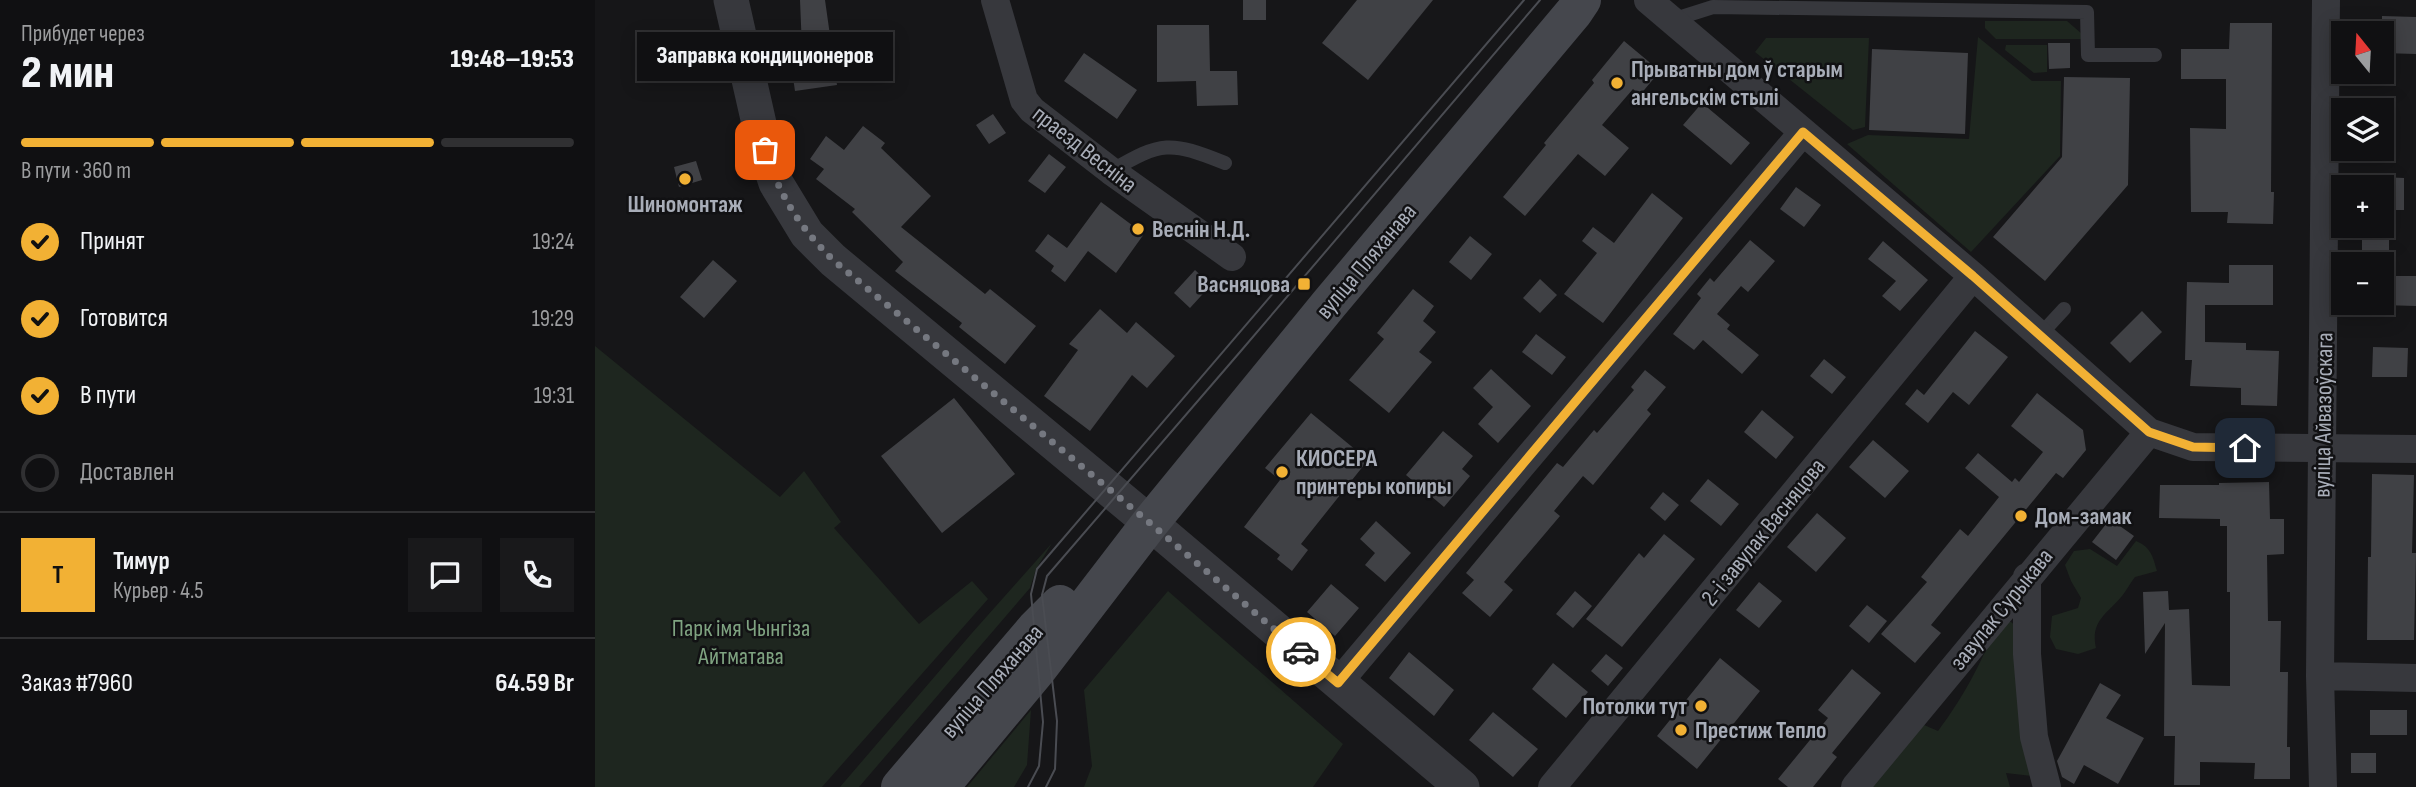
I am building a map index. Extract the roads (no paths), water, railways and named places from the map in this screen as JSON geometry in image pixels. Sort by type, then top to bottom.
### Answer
[{"type":"main road","name":"вуліца Пляханава","points":[[940,787],[1329,303],[1582,0]]},
{"type":"main road","name":"вуліца Пляханава","points":[[901,787],[1035,629],[1150,523]]},
{"type":"street","points":[[731,0],[765,150],[776,183],[807,234],[833,260],[1150,523],[1461,787]]},
{"type":"street","name":"праезд Весніна","points":[[995,0],[1024,100],[1032,110],[1111,171],[1232,257]]},
{"type":"street","points":[[1648,0],[1973,276],[2149,432],[2193,447],[2416,449]]},
{"type":"street","name":"вуліца Айвазоўскага","points":[[2323,787],[2321,676],[2326,0]]},
{"type":"street","points":[[1338,683],[1803,132]]},
{"type":"street","name":"2-і завулак Васняцова","points":[[1552,787],[1973,276]]},
{"type":"street","name":"завулак Сурыкава","points":[[1856,787],[2149,432]]},
{"type":"street","points":[[2027,577],[2027,654],[2033,737],[2047,787]]},
{"type":"street","points":[[2321,676],[2416,678]]},
{"type":"lane","points":[[1672,20],[1713,7],[2038,6],[2087,12],[2088,55],[2155,55]]},
{"type":"lane","points":[[1111,171],[1139,155],[1165,146],[1189,149],[1225,163]]},
{"type":"lane","points":[[2040,335],[2064,309]]},
{"type":"tram line","points":[[1028,787],[1039,766],[1043,722],[1031,594],[1037,569],[1524,0]]},
{"type":"tram line","points":[[1046,787],[1055,769],[1057,721],[1042,595],[1047,576],[1540,0]]},
{"type":"place","name":"Прыватны дом ў старым ангельскім стылі","points":[[1617,83]]},
{"type":"place","name":"Заправка кондиционеров","points":[[765,150]]},
{"type":"place","name":"Шиномонтаж","points":[[685,179]]},
{"type":"place","name":"Веснін Н.Д.","points":[[1138,229]]},
{"type":"place","name":"Васняцова","points":[[1304,284]]},
{"type":"place","name":"КИОСЕРА принтеры копиры","points":[[1282,472]]},
{"type":"place","name":"Дом-замак","points":[[2021,516]]},
{"type":"place","name":"Потолки тут","points":[[1701,706]]},
{"type":"place","name":"Престиж Тепло","points":[[1681,730]]},
{"type":"park label","name":"Парк імя Чынгіза Айтматава","points":[[741,642]]}]
